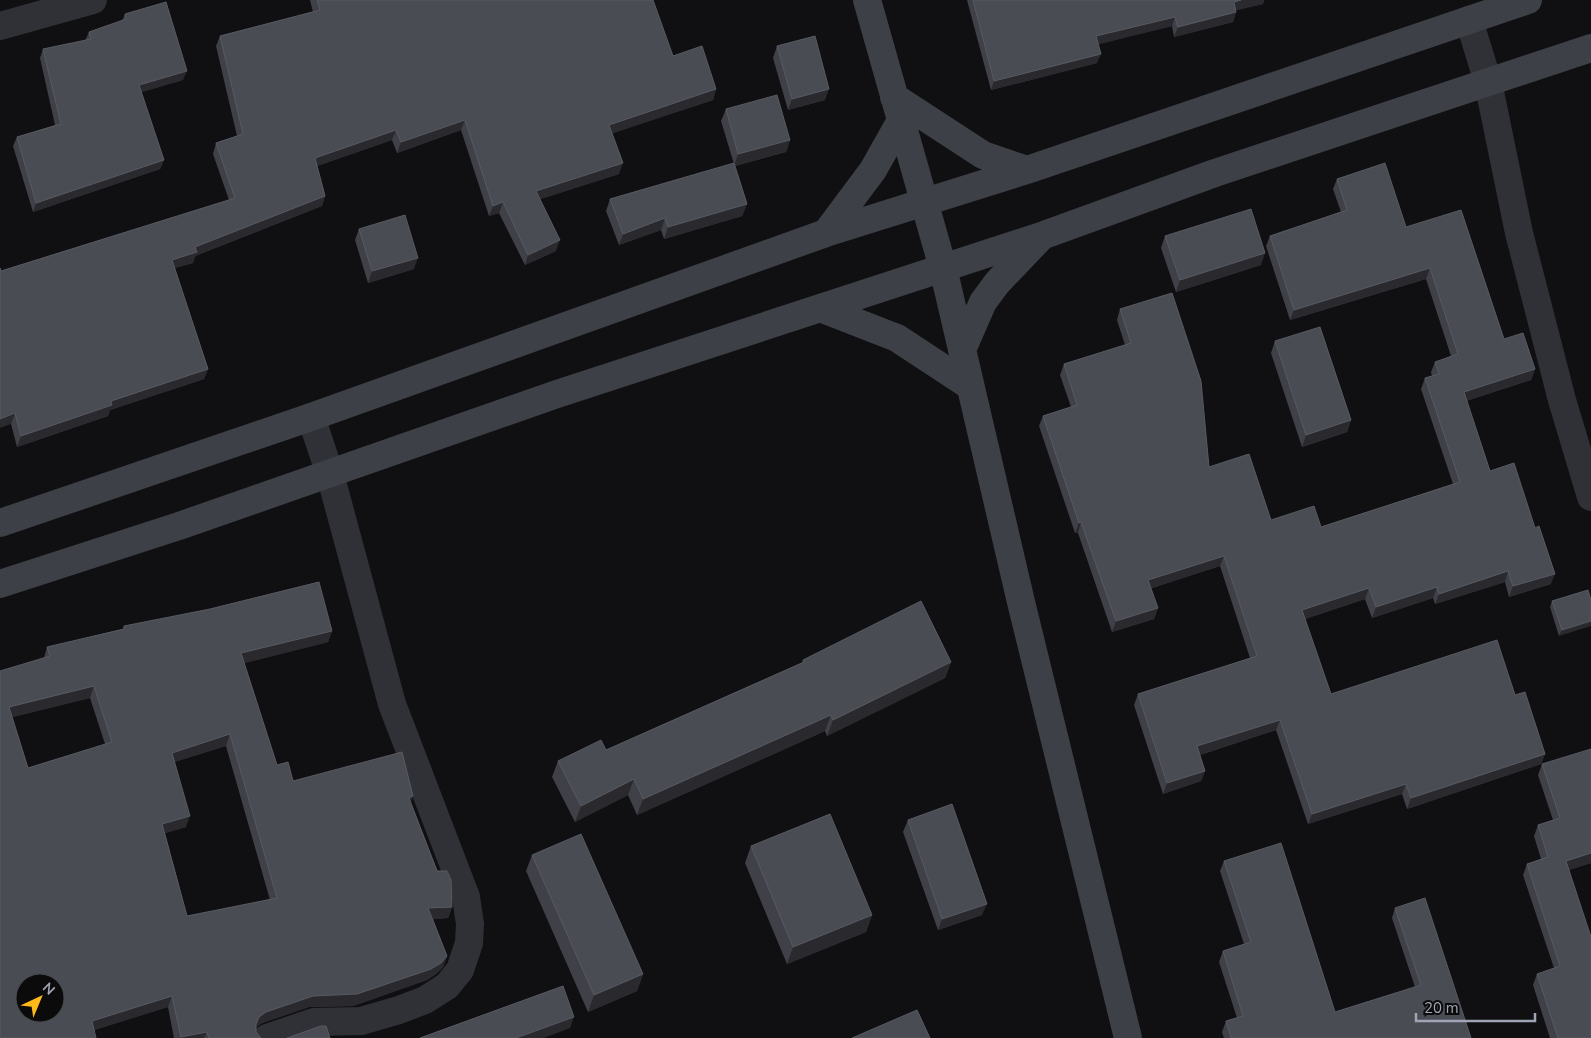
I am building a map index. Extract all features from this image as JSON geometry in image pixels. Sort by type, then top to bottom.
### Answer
[{"type":"street","points":[[0,26],[31,8],[93,0]]},
{"type":"street","points":[[867,0],[923,204],[943,268],[1021,602],[1128,1038]]},
{"type":"street","points":[[0,523],[311,418],[826,233],[1027,170],[1528,0]]},
{"type":"street","points":[[1470,20],[1488,82],[1519,233],[1562,400],[1591,497]]},
{"type":"street","points":[[0,584],[330,474],[717,340],[1044,235],[1215,173],[1591,48]]},
{"type":"street","points":[[897,110],[983,155],[1027,170]]},
{"type":"street","points":[[826,233],[873,170],[897,110]]},
{"type":"street","points":[[962,350],[983,302],[997,283],[1044,235]]},
{"type":"street","points":[[820,308],[897,338],[970,386]]},
{"type":"street","points":[[267,1038],[314,1022],[360,1021],[425,1000],[447,986],[460,970],[469,944],[470,924],[466,897],[392,704],[330,474],[311,418]]},
{"type":"building","points":[[317,0],[653,0],[673,56],[702,46],[716,89],[609,125],[623,163],[536,191],[560,240],[528,255],[503,202],[493,206],[465,120],[401,142],[396,130],[315,158],[325,196],[195,247],[197,252],[172,260],[208,369],[111,401],[112,405],[21,436],[15,413],[0,419],[0,268],[1,271],[235,198],[216,143],[243,134],[220,36],[320,10]]},
{"type":"building","points":[[973,0],[1241,0],[1234,2],[1236,12],[1178,27],[1175,17],[1096,36],[1101,54],[994,81]]},
{"type":"building","points":[[166,2],[187,71],[139,85],[164,160],[36,203],[17,137],[61,124],[43,49],[91,39],[89,32],[126,19],[125,14]]},
{"type":"building","points":[[815,36],[829,89],[792,99],[777,46]]},
{"type":"building","points":[[777,95],[790,140],[738,154],[726,109]]},
{"type":"building","points":[[734,163],[747,204],[668,227],[665,218],[623,234],[610,199]]},
{"type":"building","points":[[1385,163],[1406,227],[1461,210],[1504,339],[1523,333],[1535,369],[1464,392],[1490,471],[1514,463],[1535,528],[1539,526],[1555,574],[1513,586],[1508,571],[1439,594],[1437,587],[1376,607],[1369,588],[1302,610],[1331,694],[1497,640],[1515,695],[1525,692],[1545,754],[1411,798],[1406,784],[1312,814],[1280,720],[1197,746],[1205,771],[1167,783],[1138,694],[1257,656],[1224,556],[1148,580],[1158,608],[1116,621],[1081,522],[1079,523],[1043,416],[1077,405],[1064,364],[1131,343],[1120,309],[1172,293],[1201,381],[1209,467],[1249,454],[1271,520],[1314,506],[1321,527],[1460,482],[1425,378],[1439,374],[1435,362],[1458,354],[1430,268],[1294,310],[1270,236],[1347,210],[1337,179]]},
{"type":"building","points":[[1251,209],[1265,253],[1180,280],[1165,236]]},
{"type":"building","points":[[405,215],[418,258],[372,271],[359,229]]},
{"type":"building","points":[[1320,327],[1351,420],[1306,435],[1275,341]]},
{"type":"building","points":[[319,582],[332,631],[241,653],[277,765],[288,762],[293,781],[402,752],[413,796],[409,798],[437,871],[447,871],[451,880],[452,907],[428,908],[447,956],[441,963],[431,969],[357,994],[313,996],[266,1012],[259,1017],[256,1024],[256,1032],[261,1038],[209,1038],[207,1032],[181,1037],[172,996],[92,1021],[96,1038],[0,1038],[0,671],[50,656],[47,647],[124,629],[124,626],[210,609]],"holes":[[[94,686],[112,742],[28,768],[9,707]],[[230,734],[277,898],[187,916],[162,824],[190,816],[172,753]]]},
{"type":"building","points":[[1588,590],[1591,600],[1591,621],[1562,630],[1552,601]]},
{"type":"building","points":[[921,601],[951,662],[833,720],[831,715],[643,799],[634,779],[581,806],[558,761],[601,740],[606,750],[804,662],[803,660]]},
{"type":"building","points":[[1591,749],[1591,853],[1566,861],[1591,937],[1591,1038],[1558,1038],[1537,974],[1560,966],[1527,864],[1548,857],[1538,825],[1560,818],[1542,764]]},
{"type":"building","points":[[952,804],[987,904],[942,919],[908,820]]},
{"type":"building","points":[[830,814],[872,915],[793,947],[751,846]]},
{"type":"building","points":[[581,834],[643,974],[594,995],[532,855]]},
{"type":"building","points":[[1281,843],[1335,1012],[1421,985],[1395,908],[1425,898],[1471,1038],[1231,1038],[1226,1021],[1243,1016],[1223,951],[1251,942],[1224,861]]},
{"type":"building","points":[[563,986],[574,1017],[516,1038],[420,1038]]},
{"type":"building","points":[[917,1010],[930,1038],[852,1038]]},
{"type":"building","points":[[326,1026],[330,1038],[287,1038]]}]
